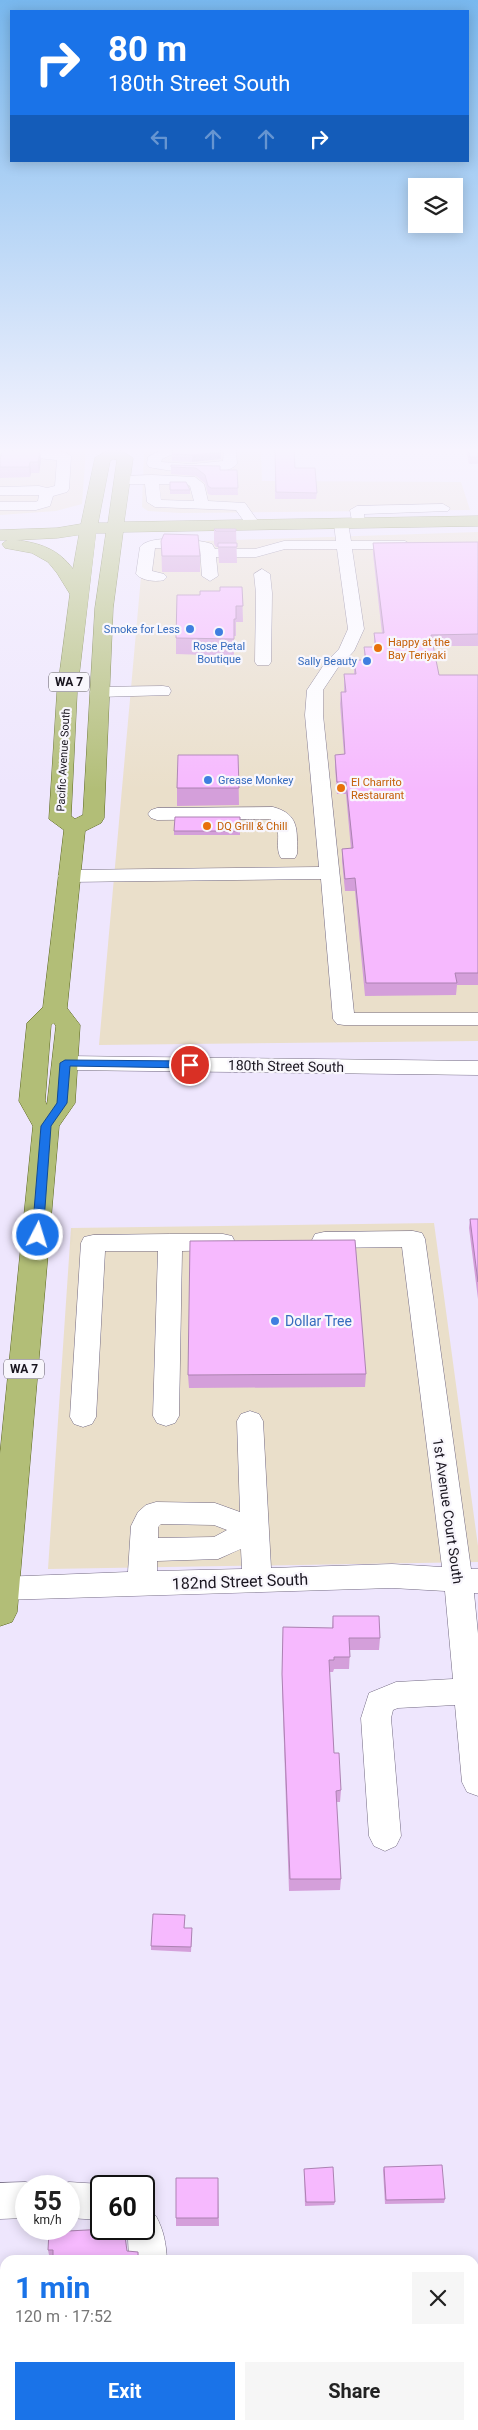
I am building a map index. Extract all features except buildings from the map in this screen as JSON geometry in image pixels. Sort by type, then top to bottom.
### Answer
[{"type":"main road","points":[[60,563],[79,595]]},
{"type":"main road","name":"Pacific Avenue South","points":[[75,828],[60,819],[67,693],[84,563]]},
{"type":"main road","name":"Pacific Avenue South","points":[[75,828],[93,818],[98,692],[104,608],[110,563]]},
{"type":"main road","name":"Pacific Avenue South","points":[[55,1009],[68,876],[75,828]]},
{"type":"main road","points":[[55,1009],[68,1025],[65,1063],[62,1103],[46,1126],[32,1101],[39,1023],[55,1009]]},
{"type":"main road","name":"WA 7","points":[[1,1600],[40,1216],[46,1126]]},
{"type":"street","points":[[145,563],[144,574],[159,577]]},
{"type":"street","points":[[209,563],[210,576]]},
{"type":"street","points":[[347,563],[356,629],[346,650],[331,666],[315,690],[314,715],[344,1018],[478,1018]]},
{"type":"street","points":[[262,574],[264,593],[263,662]]},
{"type":"street","points":[[98,692],[162,691]]},
{"type":"street","points":[[157,814],[273,813],[280,815],[286,821],[288,854]]},
{"type":"street","points":[[68,876],[330,873]]},
{"type":"street","name":"180th Street South","points":[[65,1063],[478,1068]]},
{"type":"street","name":"1st Avenue Court South","points":[[306,1241],[413,1239],[468,1580],[469,1691],[478,1782]]},
{"type":"street","points":[[83,1417],[93,1243],[248,1241]]},
{"type":"street","points":[[166,1416],[170,1242]]},
{"type":"street","points":[[250,1421],[257,1581]]},
{"type":"street","points":[[142,1584],[144,1550],[218,1548],[254,1528]]},
{"type":"street","name":"182nd Street South","points":[[1,1600],[142,1584],[392,1576],[468,1580]]},
{"type":"street","points":[[386,1836],[376,1718],[380,1702],[396,1695],[469,1691]]},
{"type":"street","points":[[0,2201],[15,2200]]},
{"type":"street","points":[[147,2240],[148,2255]]},
{"type":"shaded area","points":[[142,563],[478,563],[478,1041],[99,1045]]},
{"type":"shaded area","points":[[434,1223],[478,1546],[478,1562],[48,1569],[71,1228]]},
{"type":"place","name":"Smoke for Less","points":[[190,629]]},
{"type":"place","name":"Rose Petal Boutique","points":[[219,632]]},
{"type":"place","name":"Happy at the Bay Teriyaki","points":[[378,648]]},
{"type":"place","name":"Sally Beauty","points":[[367,661]]},
{"type":"place","name":"Grease Monkey","points":[[208,780]]},
{"type":"place","name":"El Charrito Restaurant","points":[[341,788]]},
{"type":"place","name":"DQ Grill & Chill","points":[[207,826]]},
{"type":"place","name":"Dollar Tree","points":[[275,1321]]},
{"type":"route","points":[[38,1235],[46,1126],[62,1103],[65,1063],[190,1065]]}]
